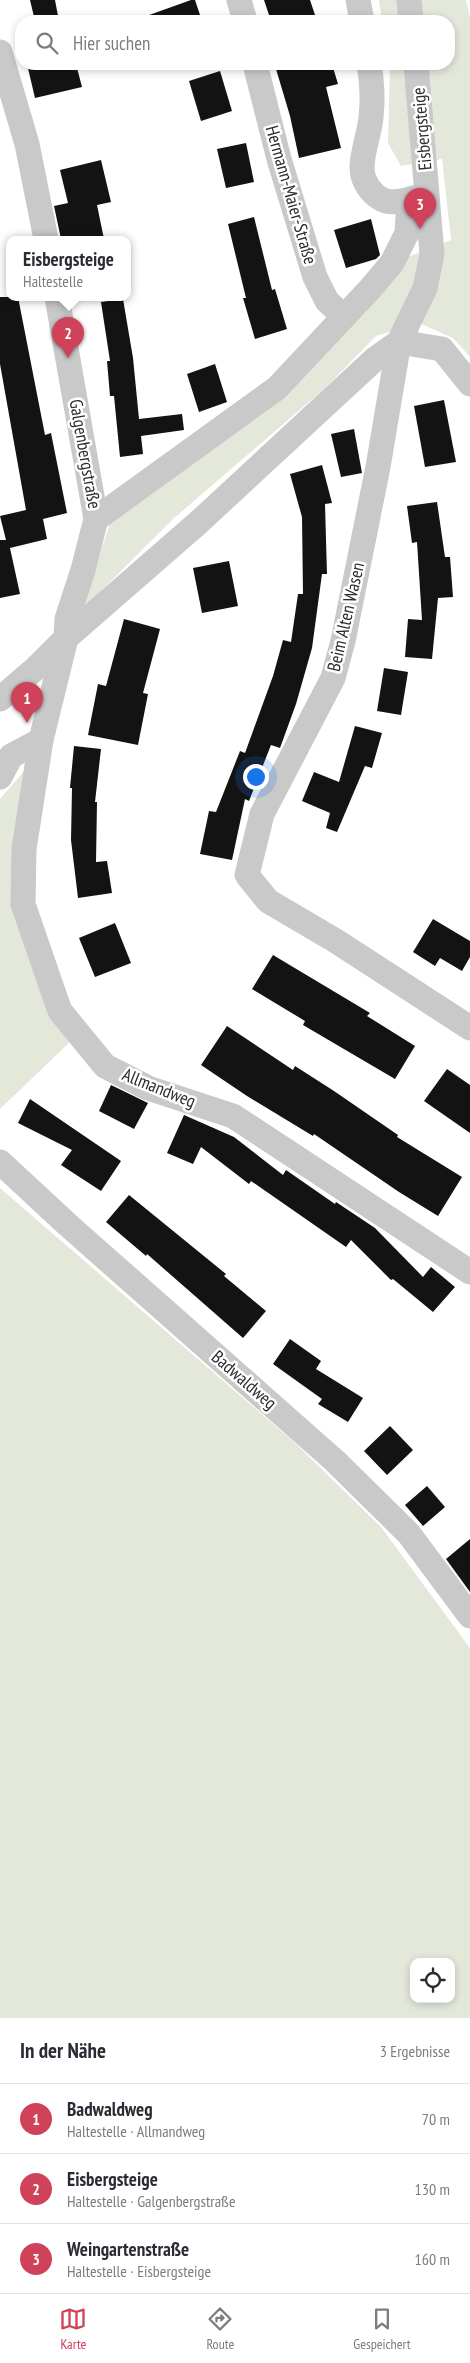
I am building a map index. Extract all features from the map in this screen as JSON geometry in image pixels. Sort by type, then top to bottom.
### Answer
[{"type":"street","points":[[239,0],[243,15]]},
{"type":"street","points":[[358,0],[361,15]]},
{"type":"street","points":[[409,0],[410,15]]},
{"type":"street","points":[[0,52],[27,144],[45,236]]},
{"type":"street","name":"Hermann-Maier-Straße","points":[[256,70],[279,160],[315,277],[327,302],[344,317]]},
{"type":"street","points":[[370,70],[372,80],[371,118],[362,167],[363,179],[371,191],[386,201],[418,197]]},
{"type":"street","name":"Eisbergsteige","points":[[0,698],[199,522],[375,359],[398,342],[424,288],[432,254],[418,197],[416,70]]},
{"type":"street","name":"Eisbergsteige","points":[[96,519],[276,388],[344,317],[392,263],[406,233],[418,197]]},
{"type":"street","name":"Galgenbergstraße","points":[[59,301],[96,519],[83,570],[67,620],[66,638]]},
{"type":"street","points":[[398,342],[442,349],[470,384]]},
{"type":"street","name":"Beim Alten Wasen","points":[[398,342],[378,467],[343,641],[333,678],[262,814],[247,875],[268,901],[336,941],[470,1028]]},
{"type":"street","name":"Allmandweg","points":[[66,638],[41,740],[24,849],[23,904],[60,1011],[106,1066],[148,1088],[233,1116],[470,1272]]},
{"type":"street","points":[[0,777],[12,756],[41,740]]},
{"type":"street","name":"Badwaldweg","points":[[0,1162],[68,1225],[335,1461],[409,1534],[470,1616]]},
{"type":"shaded area","points":[[379,0],[466,0],[470,18],[470,357],[453,338],[419,323],[376,336],[325,388],[173,519],[82,610],[110,523],[407,257],[451,240],[442,159],[401,166],[388,143],[390,70],[455,70],[455,15],[381,15]]},
{"type":"shaded area","points":[[25,770],[11,878],[72,1040],[0,1109],[0,799]]},
{"type":"shaded area","points":[[0,1188],[294,1442],[381,1527],[470,1648],[470,2018],[0,2018]]},
{"type":"building","points":[[30,0],[55,0],[58,15],[34,15]]},
{"type":"building","points":[[195,0],[200,15],[149,15]]},
{"type":"building","points":[[264,0],[310,0],[315,15],[269,15]]},
{"type":"building","points":[[28,70],[78,70],[82,87],[35,98]]},
{"type":"building","points":[[276,70],[334,70],[338,84],[326,87],[341,148],[299,158],[290,116]]},
{"type":"building","points":[[220,71],[232,111],[201,121],[189,81]]},
{"type":"building","points":[[246,143],[254,182],[226,188],[217,149]]},
{"type":"building","points":[[101,160],[111,202],[97,205],[103,236],[60,236],[54,206],[68,203],[60,170]]},
{"type":"building","points":[[254,217],[272,290],[275,289],[287,329],[255,339],[243,298],[246,298],[228,224]]},
{"type":"building","points":[[371,219],[380,255],[376,259],[346,268],[334,230]]},
{"type":"building","points":[[0,297],[6,297],[6,301],[19,301],[45,435],[51,433],[67,513],[43,519],[47,539],[10,548],[20,594],[0,598],[0,540],[6,540],[0,516],[26,510],[0,364]]},
{"type":"building","points":[[123,301],[133,358],[139,419],[182,414],[184,430],[141,436],[143,454],[120,457],[114,396],[110,396],[107,361],[110,361],[101,302]]},
{"type":"building","points":[[215,364],[227,402],[199,412],[187,374]]},
{"type":"building","points":[[444,400],[456,462],[425,467],[414,406]]},
{"type":"building","points":[[354,429],[362,473],[341,477],[331,434]]},
{"type":"building","points":[[322,465],[332,503],[325,504],[327,574],[322,574],[312,648],[296,704],[280,748],[271,745],[249,801],[245,799],[232,860],[200,854],[209,811],[216,812],[240,751],[245,753],[273,676],[283,640],[291,642],[298,594],[303,594],[302,517],[290,474]]},
{"type":"building","points":[[437,502],[445,557],[450,557],[453,597],[438,598],[432,659],[405,657],[408,619],[422,620],[417,542],[412,543],[407,506]]},
{"type":"building","points":[[229,561],[238,606],[202,613],[193,568]]},
{"type":"building","points":[[124,619],[160,629],[143,693],[148,694],[138,745],[88,735],[98,684],[106,686]]},
{"type":"building","points":[[384,668],[408,672],[401,715],[377,711]]},
{"type":"building","points":[[355,726],[382,733],[372,768],[365,766],[337,832],[326,828],[330,813],[302,801],[314,772],[339,782]]},
{"type":"building","points":[[74,746],[101,749],[95,802],[97,802],[96,862],[107,861],[112,893],[78,898],[71,840],[72,788],[70,788]]},
{"type":"building","points":[[433,919],[470,941],[470,957],[462,971],[440,958],[435,966],[413,952]]},
{"type":"building","points":[[115,923],[131,963],[95,977],[79,938]]},
{"type":"building","points":[[273,955],[370,1013],[367,1016],[415,1046],[395,1079],[303,1025],[305,1021],[252,989]]},
{"type":"building","points":[[227,1026],[293,1070],[295,1066],[334,1091],[398,1135],[397,1137],[462,1177],[438,1216],[314,1134],[313,1136],[247,1096],[201,1065]]},
{"type":"building","points":[[447,1069],[470,1085],[470,1133],[424,1101]]},
{"type":"building","points":[[111,1085],[148,1103],[134,1129],[99,1111]]},
{"type":"building","points":[[30,1099],[121,1161],[101,1191],[61,1165],[72,1150],[18,1123]]},
{"type":"building","points":[[184,1115],[234,1137],[283,1175],[286,1170],[335,1204],[336,1202],[375,1228],[423,1277],[431,1267],[455,1287],[433,1312],[393,1279],[391,1280],[351,1240],[346,1247],[251,1181],[249,1184],[201,1147],[193,1164],[167,1153]]},
{"type":"building","points":[[129,1195],[226,1274],[224,1276],[266,1311],[243,1338],[147,1254],[146,1256],[106,1222]]},
{"type":"building","points":[[290,1339],[321,1361],[316,1369],[363,1398],[348,1422],[318,1404],[322,1399],[273,1364]]},
{"type":"building","points":[[390,1426],[413,1450],[387,1475],[364,1451]]},
{"type":"building","points":[[427,1486],[445,1507],[423,1526],[405,1505]]},
{"type":"building","points":[[470,1539],[470,1592],[446,1559]]},
{"type":"place","name":"Weingartenstraße","points":[[420,229]]},
{"type":"place","name":"Eisbergsteige","points":[[68,358]]},
{"type":"place","name":"Badwaldweg","points":[[27,723]]}]
